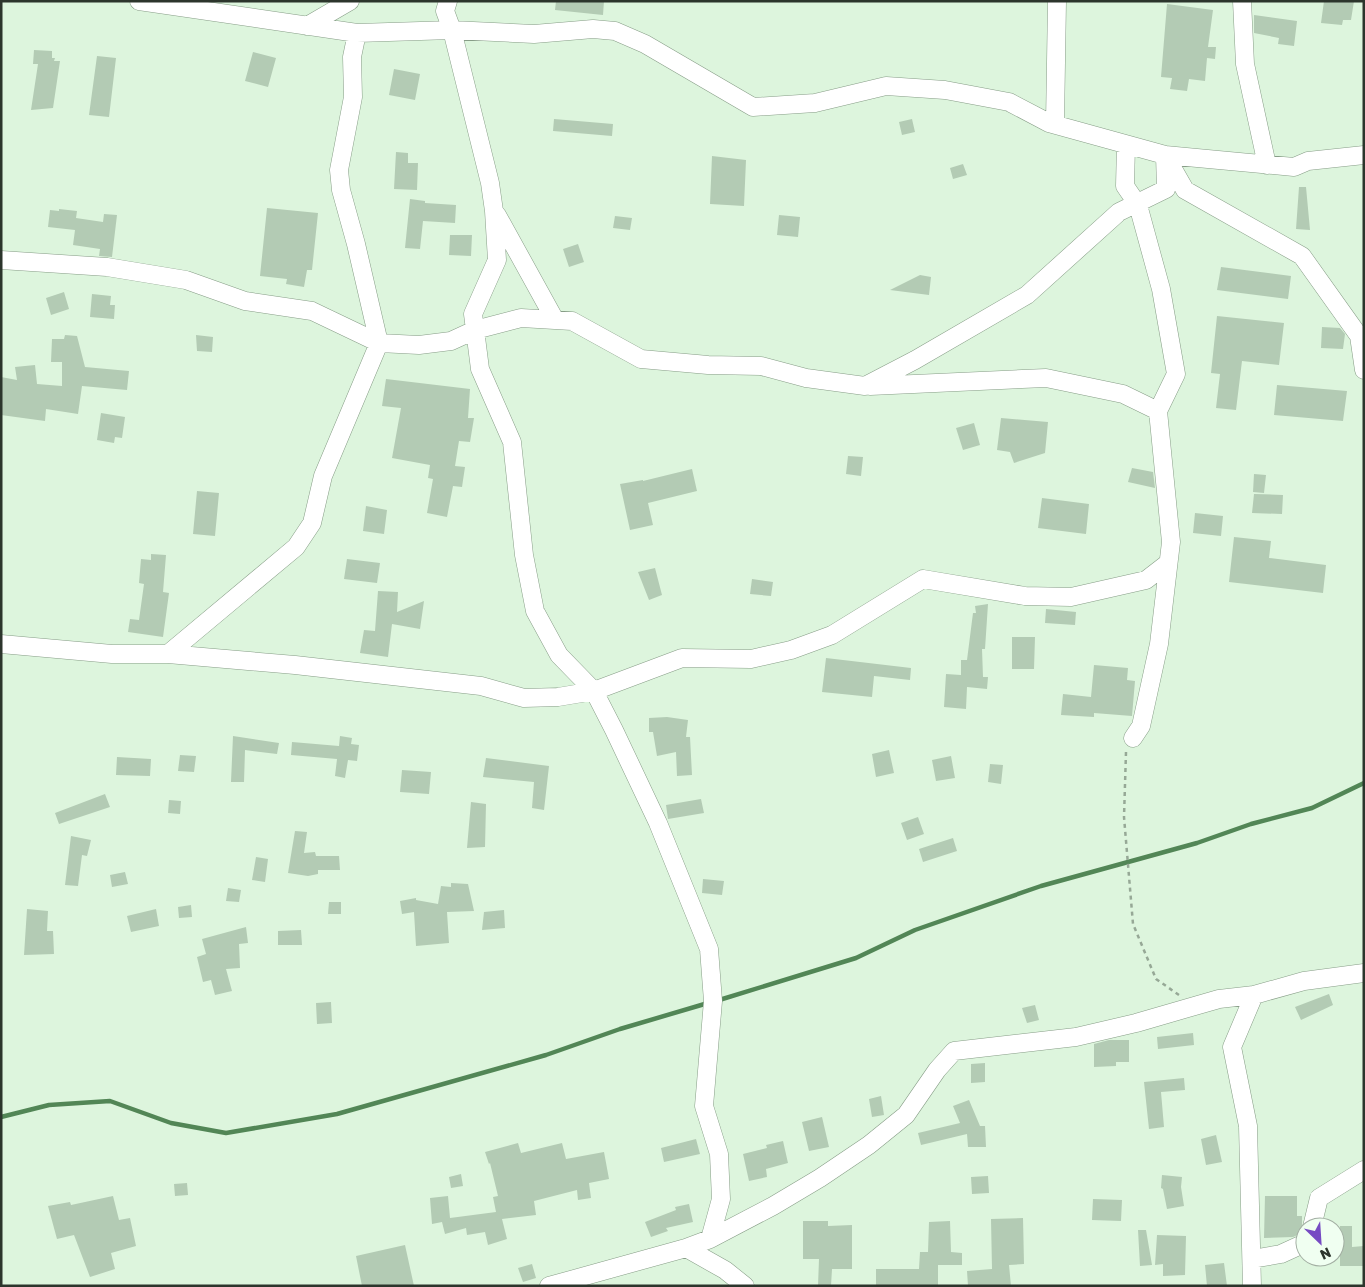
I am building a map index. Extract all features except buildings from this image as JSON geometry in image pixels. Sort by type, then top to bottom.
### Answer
[{"type":"street","points":[[139,1],[357,33],[452,30],[534,34],[593,29],[615,32],[645,44],[753,107],[815,103],[886,86],[946,90],[1009,102],[1049,123],[1055,123],[1165,155],[1294,167],[1308,161],[1364,155]]},
{"type":"street","points":[[307,26],[323,1]]},
{"type":"street","points":[[307,26],[350,1]]},
{"type":"street","points":[[448,1],[444,11],[452,30],[490,183],[494,210],[497,260],[473,314],[480,369],[512,442],[524,555],[535,611],[559,654],[594,690],[658,823],[709,949],[713,1001],[704,1106],[719,1154],[721,1200],[710,1240]]},
{"type":"street","points":[[1055,123],[1057,1]]},
{"type":"street","points":[[1242,1],[1245,64],[1267,165]]},
{"type":"street","points":[[168,654],[296,547],[312,523],[322,476],[379,343],[356,244],[340,190],[339,170],[353,97],[352,57],[357,33]]},
{"type":"street","points":[[1126,145],[1125,186],[1138,204],[1161,289],[1176,374],[1158,411],[1171,542],[1159,644],[1141,726],[1133,738]]},
{"type":"street","points":[[865,386],[916,360],[1027,295],[1119,212],[1166,189],[1165,155]]},
{"type":"street","points":[[1165,155],[1186,190],[1302,256],[1359,336],[1364,370]]},
{"type":"street","points":[[494,210],[555,320]]},
{"type":"street","points":[[1,260],[107,267],[186,280],[245,301],[312,311],[379,343],[419,345],[451,340],[475,330],[521,318],[555,320],[572,322],[641,360],[708,365],[761,366],[806,378],[865,386],[1046,378],[1123,394],[1158,411]]},
{"type":"street","points":[[1,644],[112,654],[168,654],[296,665],[481,686],[524,698],[558,697],[594,690],[682,658],[751,658],[791,650],[832,635],[923,579],[1025,596],[1071,597],[1146,580],[1168,563]]},
{"type":"street","points":[[549,1286],[710,1240],[820,1178],[869,1145],[906,1115],[936,1070],[954,1051],[1076,1037],[1136,1023],[1219,999],[1254,995],[1304,981],[1364,973]]},
{"type":"street","points":[[1252,1286],[1248,1126],[1232,1047],[1254,995]]},
{"type":"street","points":[[1314,1217],[1319,1198],[1364,1170]]},
{"type":"street","points":[[686,1248],[725,1270],[745,1286]]},
{"type":"street","points":[[1252,1259],[1281,1254],[1295,1248]]},
{"type":"path","points":[[1133,738],[1126,749],[1124,817],[1133,924],[1156,979],[1196,1006]]},
{"type":"waterway","points":[[716,1001],[856,958],[915,930],[1041,886],[1197,843],[1251,824],[1312,808],[1364,783]]},
{"type":"waterway","points":[[1,1117],[49,1105],[110,1101],[171,1123],[226,1133],[337,1114],[546,1055],[620,1029],[708,1003]]}]
